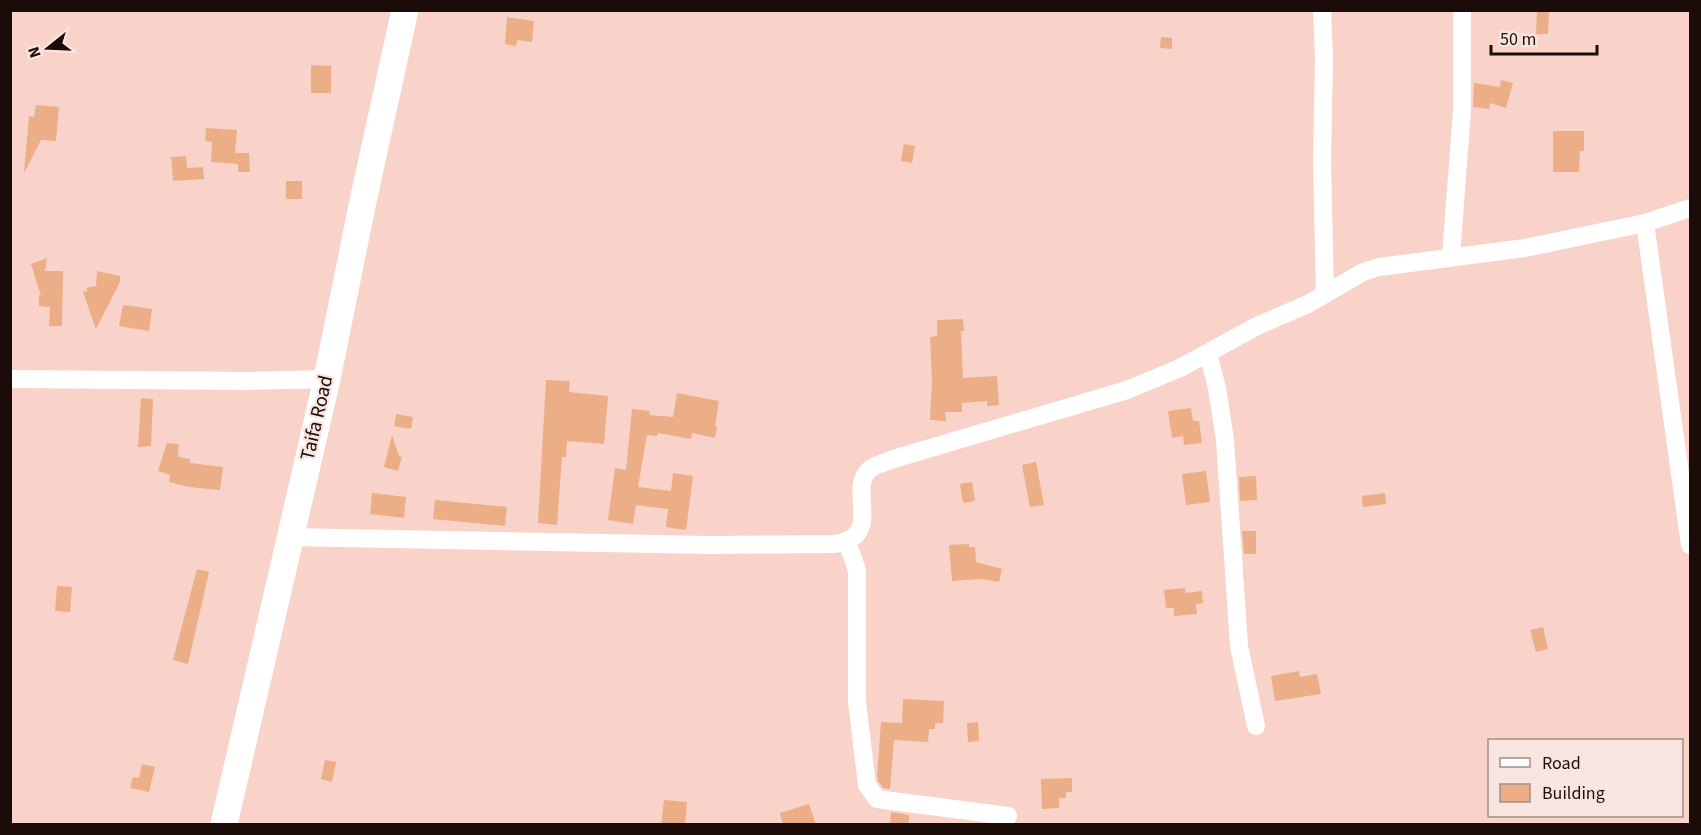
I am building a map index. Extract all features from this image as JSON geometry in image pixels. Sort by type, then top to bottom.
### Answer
[{"type":"highway","name":"Taifa Road","points":[[224,825],[327,379],[405,10]]},
{"type":"street","points":[[1322,10],[1324,293]]},
{"type":"street","points":[[1451,256],[1462,111],[1462,10]]},
{"type":"street","points":[[289,537],[711,544],[846,542],[856,537],[863,518],[863,482],[869,470],[890,460],[1127,390],[1180,368],[1257,326],[1308,304],[1363,272],[1379,267],[1451,256],[1525,248],[1645,224],[1690,208]]},
{"type":"street","points":[[1645,224],[1690,545]]},
{"type":"street","points":[[1208,353],[1217,388],[1225,440],[1239,646],[1256,726]]},
{"type":"street","points":[[10,379],[249,381],[327,379]]},
{"type":"street","points":[[846,542],[854,558],[857,572],[857,702],[867,785],[877,799],[1008,816]]},
{"type":"building","points":[[1537,11],[1549,12],[1548,34],[1536,34]]},
{"type":"building","points":[[507,17],[534,21],[532,42],[517,40],[516,46],[505,44]]},
{"type":"building","points":[[1161,37],[1172,38],[1172,49],[1160,48]]},
{"type":"building","points":[[311,65],[331,66],[331,93],[311,93]]},
{"type":"building","points":[[1501,80],[1513,83],[1506,108],[1490,103],[1489,109],[1473,107],[1474,83],[1500,87]]},
{"type":"building","points":[[36,105],[59,107],[56,141],[41,140],[24,173],[29,116],[34,117]]},
{"type":"building","points":[[206,128],[237,130],[235,153],[249,153],[250,172],[238,172],[238,164],[211,162],[212,142],[205,141]]},
{"type":"building","points":[[1553,131],[1584,131],[1584,151],[1580,151],[1579,172],[1553,172]]},
{"type":"building","points":[[904,144],[915,146],[912,163],[901,161]]},
{"type":"building","points":[[186,156],[187,168],[203,167],[204,179],[173,181],[171,157]]},
{"type":"building","points":[[286,181],[302,181],[302,199],[286,199]]},
{"type":"building","points":[[47,258],[45,271],[63,271],[62,326],[49,326],[50,307],[39,306],[39,295],[41,296],[31,264]]},
{"type":"building","points":[[97,271],[120,276],[120,282],[96,329],[83,292],[87,291],[86,288],[96,286]]},
{"type":"building","points":[[123,305],[152,309],[149,331],[119,326]]},
{"type":"building","points":[[963,319],[964,331],[961,331],[963,378],[997,376],[999,405],[987,406],[987,401],[962,403],[962,412],[945,412],[946,421],[930,420],[932,381],[930,337],[937,336],[937,320]]},
{"type":"building","points":[[546,380],[570,381],[569,392],[608,396],[604,444],[567,441],[566,457],[562,457],[557,525],[538,523]]},
{"type":"building","points":[[677,393],[719,401],[715,438],[692,433],[691,439],[658,433],[657,436],[647,435],[638,487],[671,491],[673,473],[693,476],[686,530],[666,527],[668,509],[636,505],[633,524],[608,520],[615,468],[626,470],[632,409],[650,411],[649,415],[673,417]]},
{"type":"building","points":[[141,398],[153,399],[151,446],[138,447]]},
{"type":"building","points":[[1191,408],[1193,421],[1199,421],[1202,443],[1184,445],[1183,436],[1172,438],[1168,411]]},
{"type":"building","points":[[396,414],[413,417],[411,429],[394,426]]},
{"type":"building","points":[[392,435],[399,456],[402,457],[398,471],[384,467]]},
{"type":"building","points":[[167,443],[179,444],[178,457],[190,459],[190,463],[223,467],[220,490],[189,487],[169,482],[170,475],[158,471]]},
{"type":"building","points":[[1036,462],[1044,505],[1030,507],[1022,465]]},
{"type":"building","points":[[1206,471],[1210,502],[1186,505],[1182,474]]},
{"type":"building","points":[[1256,476],[1257,500],[1240,501],[1239,477]]},
{"type":"building","points":[[972,482],[975,501],[963,503],[960,484]]},
{"type":"building","points":[[372,493],[406,497],[404,518],[370,514]]},
{"type":"building","points":[[1385,493],[1386,504],[1363,507],[1362,496]]},
{"type":"building","points":[[435,500],[507,507],[505,526],[433,519]]},
{"type":"building","points":[[1242,531],[1256,531],[1256,554],[1244,554]]},
{"type":"building","points":[[969,544],[969,547],[975,547],[976,562],[1002,569],[999,582],[982,579],[952,581],[949,545]]},
{"type":"building","points":[[197,569],[209,572],[188,664],[173,660]]},
{"type":"building","points":[[57,586],[72,587],[70,612],[55,611]]},
{"type":"building","points":[[1185,588],[1185,593],[1202,591],[1203,603],[1196,604],[1197,614],[1174,616],[1174,608],[1166,608],[1164,590]]},
{"type":"building","points":[[1543,627],[1548,649],[1536,652],[1530,630]]},
{"type":"building","points":[[1299,671],[1300,677],[1317,674],[1321,694],[1275,701],[1271,676]]},
{"type":"building","points":[[903,699],[944,701],[943,723],[935,723],[935,729],[929,729],[928,742],[894,740],[890,789],[883,788],[877,775],[881,722],[902,723]]},
{"type":"building","points":[[978,722],[979,741],[968,742],[967,723]]},
{"type":"building","points":[[325,760],[336,762],[332,782],[321,779]]},
{"type":"building","points":[[142,764],[155,767],[149,792],[130,788],[133,777],[139,778]]},
{"type":"building","points":[[1072,778],[1072,792],[1066,792],[1066,798],[1059,798],[1059,808],[1042,809],[1041,779]]},
{"type":"building","points":[[664,800],[687,802],[685,825],[661,825]]},
{"type":"building","points":[[809,804],[816,825],[783,825],[780,813]]},
{"type":"building","points":[[891,812],[909,815],[909,825],[890,825]]}]
